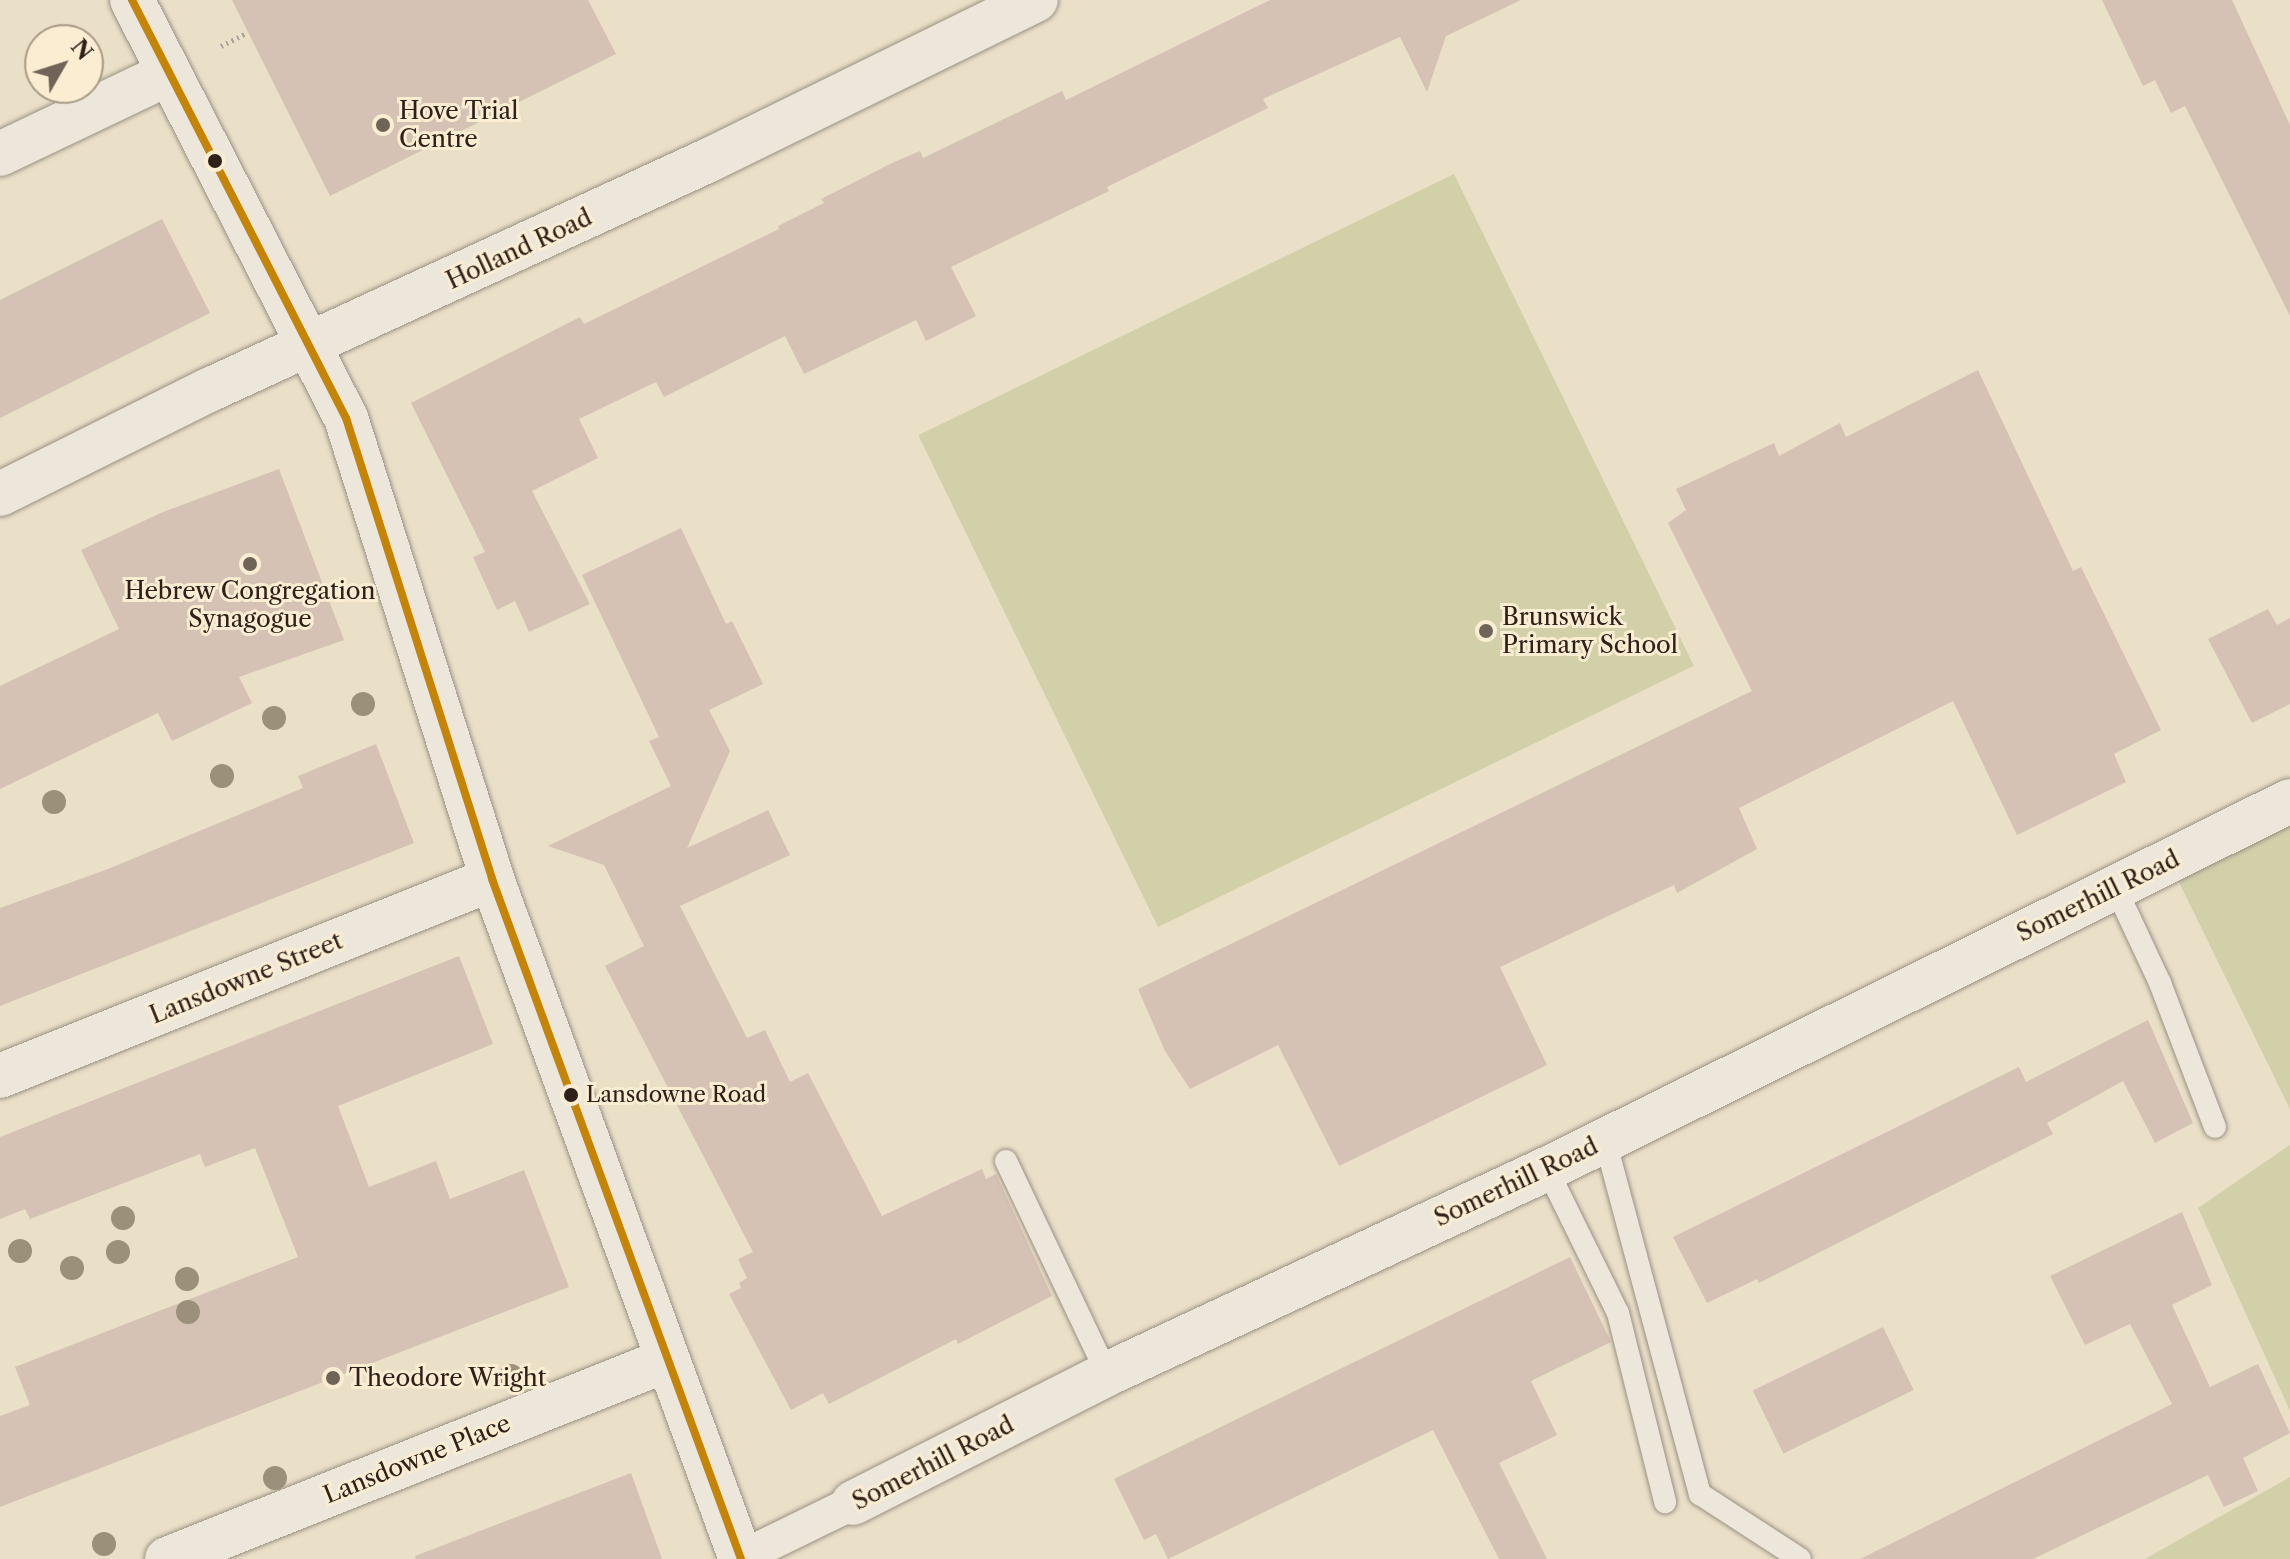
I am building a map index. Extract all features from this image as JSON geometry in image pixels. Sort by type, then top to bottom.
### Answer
[{"type":"street","points":[[132,0],[346,418],[492,879],[740,1558]]},
{"type":"street","name":"Holland Road","points":[[0,494],[310,343],[709,160],[1036,0]]},
{"type":"street","points":[[0,154],[168,74]]},
{"type":"street","name":"Somerhill Road","points":[[740,1558],[1107,1374],[1547,1169],[2290,801]]},
{"type":"street","name":"Lansdowne Street","points":[[0,1076],[492,879]]},
{"type":"street","name":"Lansdowne Place","points":[[167,1559],[667,1360]]},
{"type":"lane","points":[[2116,889],[2160,983],[2215,1127]]},
{"type":"lane","points":[[1605,1140],[1700,1494],[1800,1559]]},
{"type":"lane","points":[[1006,1161],[1107,1374]]},
{"type":"lane","points":[[1547,1169],[1618,1313],[1665,1502]]},
{"type":"path","points":[[221,46],[248,32]]},
{"type":"shaded area","points":[[1454,174],[1694,666],[1158,927],[918,435]]},
{"type":"shaded area","points":[[2290,822],[2290,1109],[2174,872]]},
{"type":"shaded area","points":[[2290,1145],[2290,1411],[2198,1208]]},
{"type":"shaded area","points":[[2290,1477],[2290,1559],[2145,1559]]},
{"type":"building","name":"Hove Trial Centre","points":[[232,0],[588,0],[616,54],[330,196]]},
{"type":"building","points":[[1270,0],[1521,0],[1446,36],[1427,92],[1400,37],[1263,99],[1268,108],[1107,187],[1109,191],[951,267],[976,316],[926,341],[916,320],[804,374],[785,336],[664,397],[656,382],[579,419],[598,458],[532,491],[590,604],[529,632],[515,601],[497,610],[473,557],[485,552],[411,403],[580,317],[584,324],[779,229],[778,226],[824,203],[821,199],[892,163],[920,151],[923,158],[1062,91],[1066,100]]},
{"type":"building","points":[[2102,0],[2232,0],[2290,125],[2290,316],[2185,106],[2171,113],[2155,80],[2143,86]]},
{"type":"building","points":[[162,219],[210,313],[0,418],[0,300]]},
{"type":"building","points":[[1978,370],[2073,571],[2081,567],[2161,730],[2114,754],[2126,782],[2017,835],[1953,701],[1739,808],[1757,849],[1677,893],[1674,885],[1500,967],[1547,1065],[1339,1166],[1278,1045],[1190,1089],[1165,1051],[1138,989],[1752,691],[1668,523],[1686,510],[1676,489],[1774,443],[1779,456],[1840,423],[1846,437]]},
{"type":"building","points":[[279,469],[344,640],[239,677],[252,703],[172,741],[158,713],[0,789],[0,686],[119,629],[81,550],[163,512]]},
{"type":"building","points":[[681,528],[726,624],[732,621],[763,684],[709,710],[730,751],[687,848],[768,810],[790,855],[680,906],[747,1038],[765,1030],[790,1082],[808,1073],[882,1216],[982,1169],[986,1179],[996,1174],[1052,1296],[958,1344],[956,1339],[829,1404],[823,1393],[791,1410],[729,1294],[741,1288],[739,1283],[747,1278],[738,1259],[753,1252],[605,966],[644,946],[604,865],[548,846],[671,786],[649,741],[659,737],[582,575]]},
{"type":"building","points":[[2268,609],[2277,625],[2290,618],[2290,704],[2252,723],[2208,639]]},
{"type":"building","points":[[376,744],[414,843],[0,1006],[0,908],[108,869],[303,788],[298,776]]},
{"type":"building","points":[[459,956],[493,1044],[338,1106],[369,1187],[436,1161],[450,1199],[524,1170],[569,1287],[0,1507],[0,1416],[30,1405],[15,1367],[298,1257],[255,1148],[205,1167],[200,1154],[30,1219],[25,1209],[0,1219],[0,1137]]},
{"type":"building","points":[[2148,1020],[2193,1123],[2155,1143],[2123,1081],[2047,1123],[2053,1134],[1759,1283],[1757,1279],[1707,1303],[1673,1237],[2019,1067],[2026,1082]]},
{"type":"building","points":[[2182,1212],[2212,1285],[2172,1305],[2210,1387],[2258,1364],[2290,1433],[2243,1458],[2258,1491],[2224,1507],[2208,1475],[2033,1559],[1860,1559],[2172,1404],[2130,1324],[2085,1345],[2050,1276]]},
{"type":"building","points":[[1570,1257],[1611,1342],[1531,1381],[1557,1435],[1499,1463],[1547,1559],[1499,1559],[1433,1430],[1168,1559],[1156,1534],[1144,1540],[1114,1479]]},
{"type":"building","points":[[1883,1327],[1914,1390],[1783,1453],[1753,1391]]},
{"type":"building","points":[[631,1473],[662,1559],[416,1559],[415,1556]]},
{"type":"transit line","points":[[132,0],[346,418],[492,879],[741,1559]]},
{"type":"place","name":"Hove Trial Centre","points":[[383,125]]},
{"type":"place","name":"Hebrew Congregation Synagogue","points":[[250,564]]},
{"type":"place","name":"Brunswick Primary School","points":[[1486,631]]},
{"type":"place","name":"Lansdowne Road","points":[[571,1095]]},
{"type":"place","name":"Theodore Wright","points":[[333,1378]]}]
